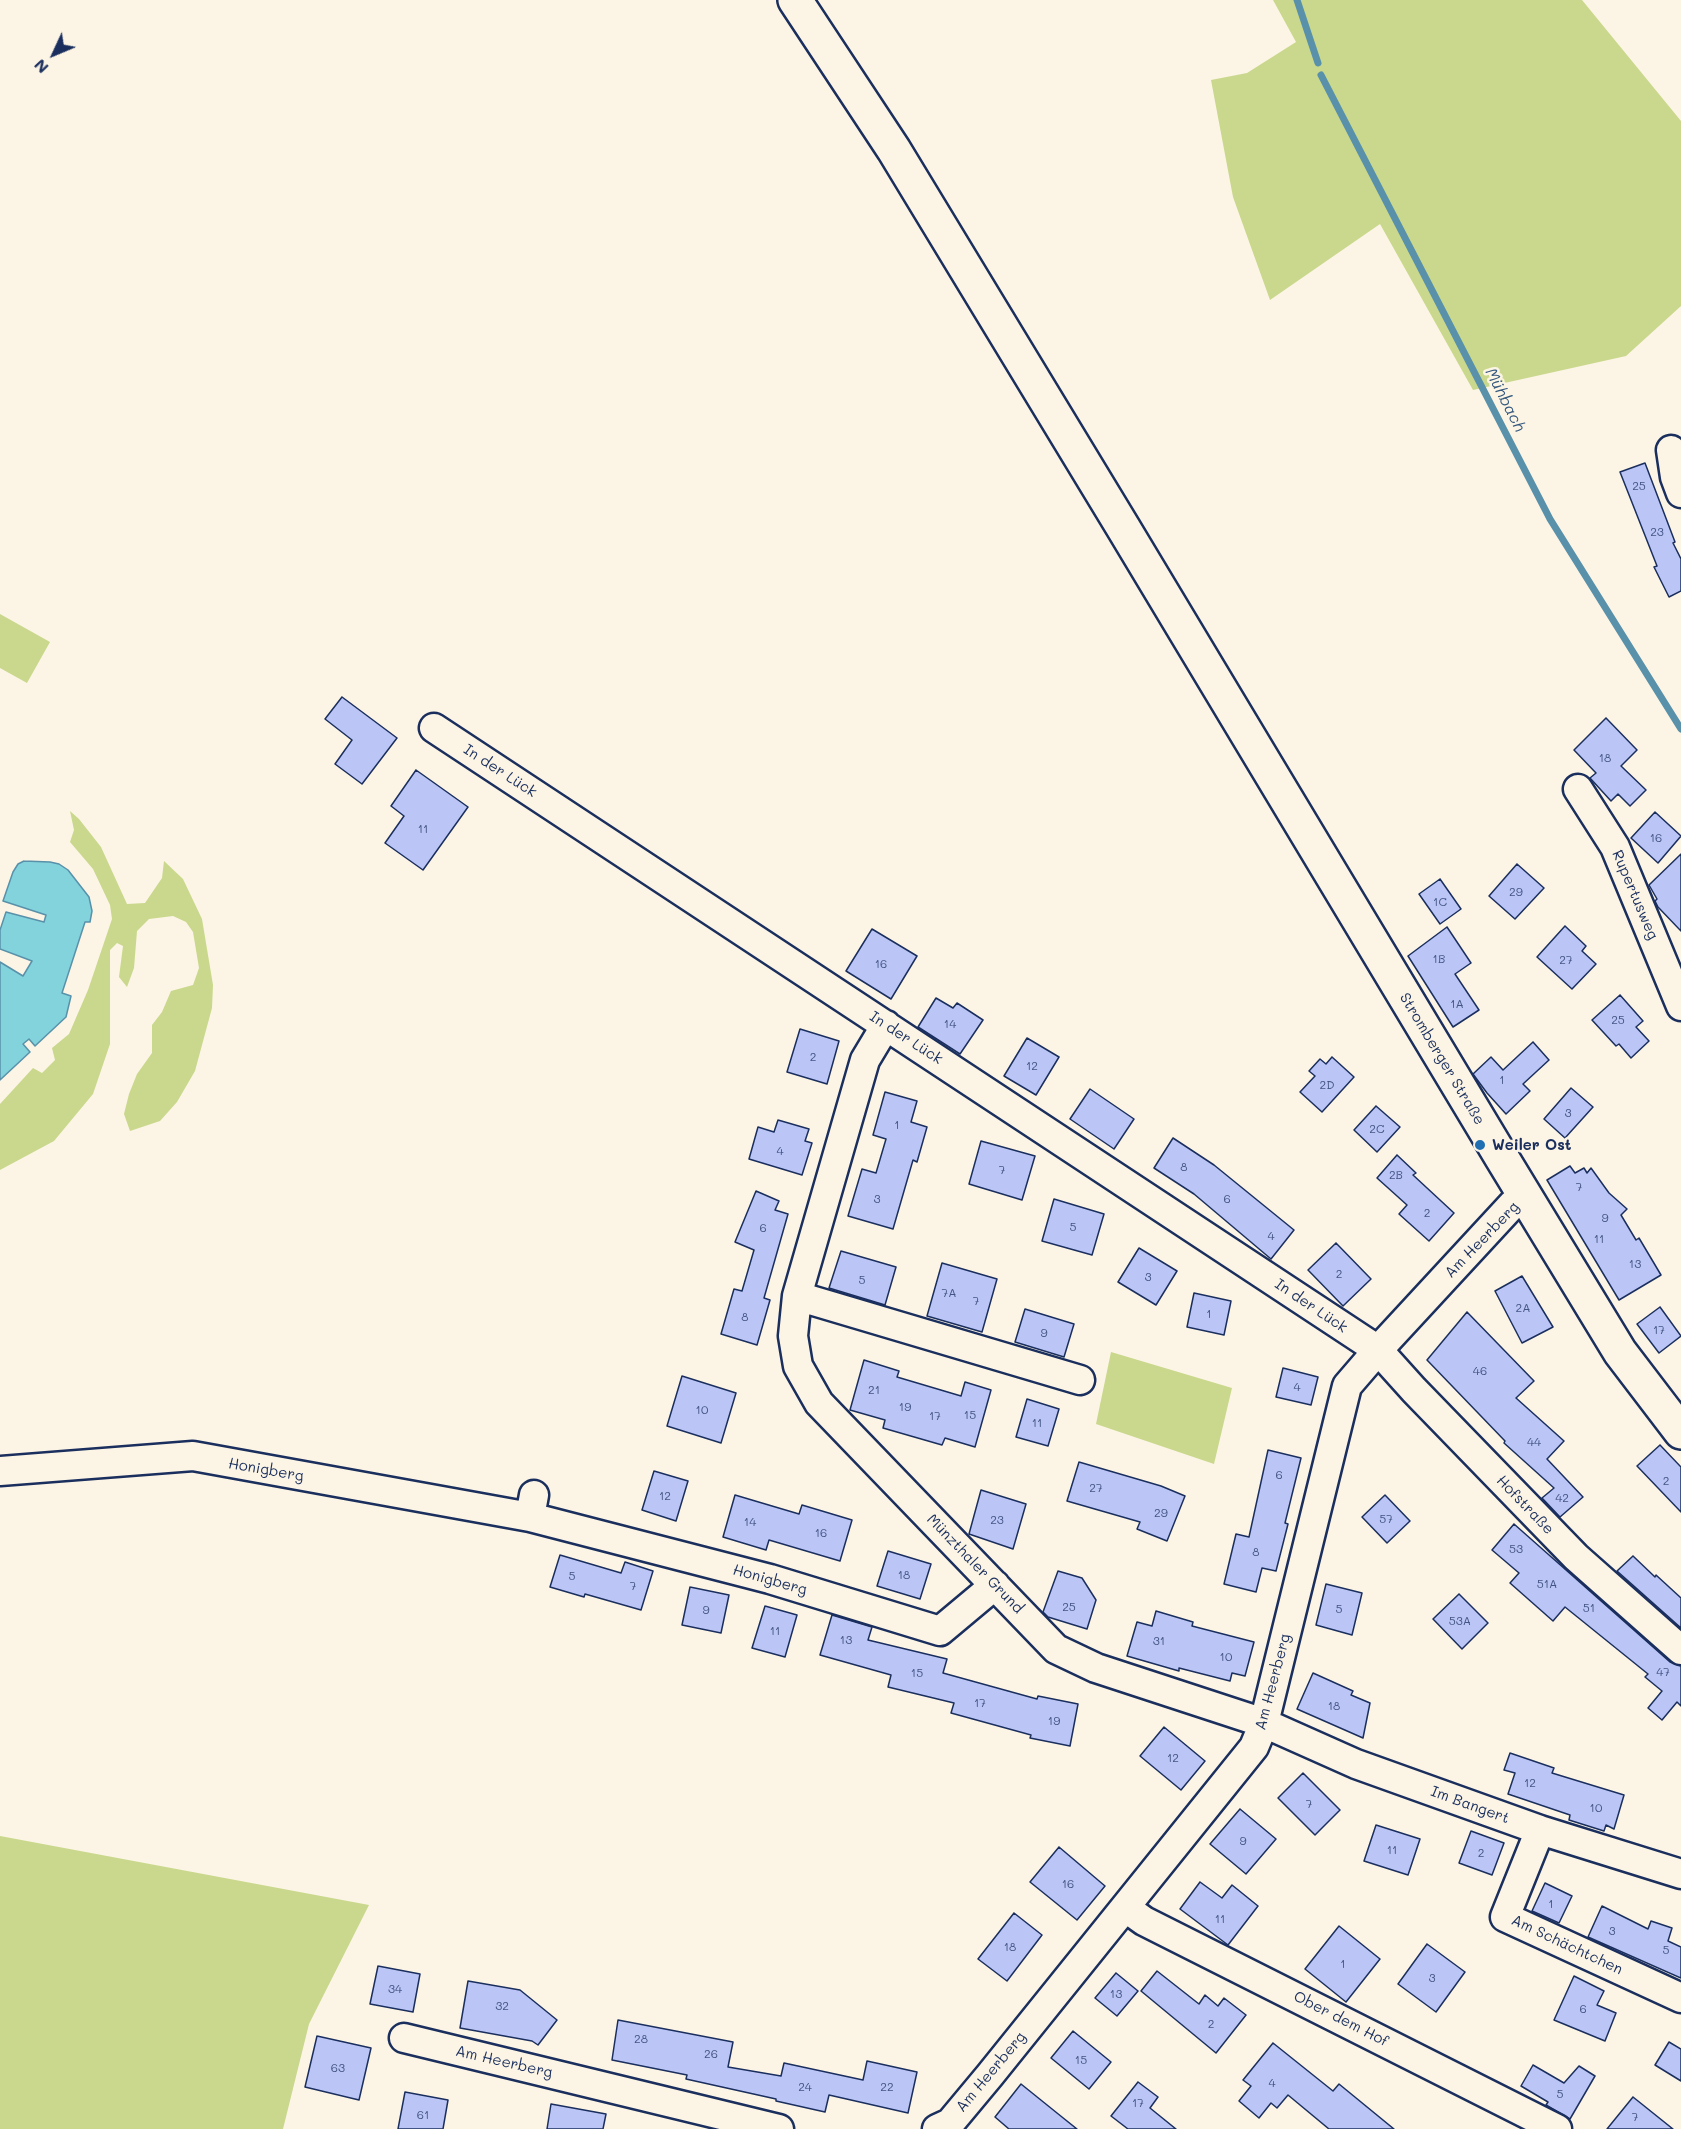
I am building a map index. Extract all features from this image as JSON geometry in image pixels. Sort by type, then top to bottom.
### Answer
[{"type":"main road","name":"Stromberger Straße","points":[[795,0],[894,150],[1620,1352],[1681,1432]]},
{"type":"street","points":[[1671,450],[1675,477],[1681,493]]},
{"type":"street","name":"In der Lück","points":[[434,728],[1378,1350]]},
{"type":"street","name":"Rupertusweg","points":[[1578,789],[1615,847],[1681,1006]]},
{"type":"street","name":"Münzthaler Grund","points":[[886,1025],[866,1060],[797,1296],[794,1336],[798,1366],[819,1403],[1056,1649],[1096,1668],[1264,1723]]},
{"type":"street","name":"Am Heerberg","points":[[937,2129],[950,2123],[1254,1747],[1264,1723],[1347,1386],[1512,1205],[1525,1197]]},
{"type":"street","points":[[797,1296],[1080,1380]]},
{"type":"street","name":"Hofstraße","points":[[1378,1350],[1576,1557],[1681,1650]]},
{"type":"street","name":"Honigberg","points":[[0,1471],[193,1456],[532,1506],[940,1631],[995,1585]]},
{"type":"street","name":"Im Bangert","points":[[1264,1723],[1356,1764],[1540,1830],[1681,1874]]},
{"type":"street","name":"Am Schächtchen","points":[[1540,1830],[1505,1917],[1681,1998]]},
{"type":"street","name":"Ober dem Hof","points":[[1126,1908],[1144,1921],[1557,2129]]},
{"type":"street","name":"Am Heerberg","points":[[404,2038],[779,2129]]},
{"type":"green space","points":[[1273,0],[1582,0],[1681,121],[1681,306],[1626,356],[1473,390],[1380,224],[1270,300],[1233,197],[1211,80],[1247,73],[1296,42]]},
{"type":"green space","points":[[0,614],[50,642],[27,683],[0,668]]},
{"type":"green space","points":[[70,811],[101,847],[127,904],[145,903],[162,878],[164,861],[183,879],[202,919],[213,985],[212,1008],[195,1071],[177,1102],[160,1121],[130,1131],[124,1114],[137,1074],[152,1053],[152,1025],[162,1012],[171,991],[193,985],[199,968],[193,932],[186,922],[173,916],[149,919],[137,931],[134,968],[127,987],[119,977],[123,946],[117,943],[110,950],[110,1044],[93,1094],[54,1141],[0,1170],[0,1104],[33,1068],[42,1073],[55,1060],[52,1048],[69,1034],[88,990],[112,919],[110,905],[93,869],[70,842],[74,830]]},
{"type":"green space","points":[[1111,1352],[1232,1388],[1214,1464],[1096,1424]]},
{"type":"green space","points":[[0,1836],[369,1905],[309,2024],[283,2129],[0,2129]]},
{"type":"water","points":[[24,861],[50,862],[59,864],[68,870],[89,897],[92,911],[90,922],[85,922],[62,993],[71,996],[66,1017],[35,1046],[29,1039],[23,1044],[30,1052],[0,1080],[0,962],[23,976],[32,961],[0,949],[0,930],[6,912],[44,922],[46,915],[3,901],[13,872],[18,864]]},
{"type":"building","points":[[1645,463],[1675,542],[1673,543],[1681,559],[1681,591],[1669,597],[1654,567],[1657,566],[1620,472]]},
{"type":"building","points":[[342,697],[397,738],[362,784],[335,764],[352,740],[325,719]]},
{"type":"building","points":[[1606,718],[1637,750],[1621,766],[1646,790],[1630,806],[1618,794],[1611,801],[1590,778],[1596,773],[1574,750]]},
{"type":"building","points":[[416,770],[468,807],[423,870],[385,843],[404,816],[391,806]]},
{"type":"building","points":[[1655,812],[1681,836],[1658,863],[1631,838]]},
{"type":"building","points":[[1681,854],[1681,931],[1658,907],[1655,901],[1657,899],[1649,885]]},
{"type":"building","points":[[1517,864],[1544,888],[1515,919],[1489,896]]},
{"type":"building","points":[[1440,879],[1461,909],[1440,924],[1419,894]]},
{"type":"building","points":[[1565,926],[1586,946],[1582,951],[1596,964],[1572,989],[1537,957]]},
{"type":"building","points":[[1447,927],[1471,963],[1455,974],[1479,1010],[1453,1027],[1408,956]]},
{"type":"building","points":[[872,929],[917,956],[891,999],[846,971]]},
{"type":"building","points":[[1620,995],[1643,1021],[1636,1027],[1649,1041],[1631,1058],[1619,1044],[1616,1046],[1592,1020]]},
{"type":"building","points":[[936,998],[953,1008],[957,1003],[983,1020],[960,1054],[918,1027]]},
{"type":"building","points":[[800,1029],[839,1041],[827,1084],[787,1072]]},
{"type":"building","points":[[1027,1038],[1059,1057],[1036,1095],[1004,1076]]},
{"type":"building","points":[[1533,1042],[1549,1060],[1523,1084],[1530,1091],[1506,1114],[1473,1074],[1491,1057],[1503,1070]]},
{"type":"building","points":[[1332,1057],[1354,1077],[1322,1112],[1300,1092],[1315,1076],[1309,1071],[1320,1059],[1326,1064]]},
{"type":"building","points":[[1571,1088],[1593,1107],[1565,1138],[1544,1119]]},
{"type":"building","points":[[1090,1089],[1134,1119],[1114,1149],[1070,1119]]},
{"type":"building","points":[[885,1092],[917,1101],[911,1122],[927,1127],[917,1162],[913,1160],[893,1229],[848,1216],[862,1169],[876,1173],[886,1139],[873,1135]]},
{"type":"building","points":[[1376,1106],[1400,1127],[1377,1152],[1354,1130]]},
{"type":"building","points":[[778,1120],[809,1129],[805,1141],[812,1143],[802,1175],[749,1159],[758,1127],[774,1132]]},
{"type":"building","points":[[1173,1138],[1214,1165],[1294,1230],[1271,1259],[1194,1194],[1154,1168]]},
{"type":"building","points":[[981,1141],[1035,1156],[1022,1200],[969,1184]]},
{"type":"building","points":[[1397,1155],[1416,1173],[1413,1175],[1454,1213],[1429,1241],[1399,1214],[1407,1205],[1377,1178]]},
{"type":"building","points":[[1570,1166],[1575,1173],[1584,1168],[1587,1173],[1591,1168],[1609,1193],[1627,1209],[1621,1215],[1636,1240],[1639,1238],[1661,1275],[1619,1300],[1547,1180]]},
{"type":"building","points":[[756,1191],[779,1201],[775,1210],[788,1214],[764,1298],[770,1300],[757,1345],[721,1334],[734,1289],[742,1291],[754,1250],[735,1242]]},
{"type":"building","points":[[1054,1199],[1104,1214],[1092,1255],[1042,1241]]},
{"type":"building","points":[[1336,1243],[1371,1279],[1343,1306],[1308,1270]]},
{"type":"building","points":[[1139,1248],[1177,1271],[1156,1305],[1118,1282]]},
{"type":"building","points":[[841,1251],[896,1267],[885,1305],[829,1288]]},
{"type":"building","points":[[942,1263],[997,1279],[982,1332],[927,1316]]},
{"type":"building","points":[[1522,1276],[1553,1327],[1522,1343],[1495,1291]]},
{"type":"building","points":[[1194,1293],[1231,1301],[1224,1335],[1187,1327]]},
{"type":"building","points":[[1660,1307],[1681,1336],[1659,1353],[1637,1324]]},
{"type":"building","points":[[1025,1309],[1074,1324],[1064,1357],[1015,1342]]},
{"type":"building","points":[[1467,1312],[1534,1381],[1516,1398],[1564,1441],[1547,1459],[1583,1497],[1560,1517],[1542,1498],[1554,1488],[1504,1443],[1505,1441],[1427,1360]]},
{"type":"building","points":[[864,1360],[899,1371],[897,1377],[961,1396],[965,1382],[991,1390],[975,1447],[945,1438],[942,1445],[883,1428],[885,1420],[850,1410]]},
{"type":"building","points":[[1283,1368],[1318,1377],[1311,1405],[1276,1397]]},
{"type":"building","points":[[682,1376],[736,1393],[721,1443],[667,1426]]},
{"type":"building","points":[[1027,1399],[1059,1409],[1048,1446],[1016,1437]]},
{"type":"building","points":[[1660,1445],[1681,1467],[1681,1512],[1637,1466]]},
{"type":"building","points":[[1268,1450],[1301,1458],[1276,1571],[1262,1568],[1256,1592],[1224,1584],[1236,1534],[1249,1537]]},
{"type":"building","points":[[1079,1462],[1161,1486],[1185,1496],[1167,1541],[1137,1529],[1140,1522],[1067,1501]]},
{"type":"building","points":[[654,1471],[688,1481],[676,1521],[642,1510]]},
{"type":"building","points":[[981,1490],[1026,1504],[1013,1549],[969,1534]]},
{"type":"building","points":[[735,1495],[799,1514],[802,1505],[852,1520],[840,1561],[769,1540],[766,1550],[723,1537]]},
{"type":"building","points":[[1385,1495],[1410,1521],[1387,1543],[1362,1517]]},
{"type":"building","points":[[1514,1524],[1670,1662],[1681,1666],[1681,1706],[1677,1702],[1662,1720],[1648,1708],[1662,1691],[1645,1677],[1648,1674],[1565,1607],[1553,1621],[1510,1583],[1519,1573],[1492,1550]]},
{"type":"building","points":[[888,1551],[931,1564],[920,1599],[877,1586]]},
{"type":"building","points":[[560,1555],[621,1573],[625,1562],[653,1571],[641,1610],[550,1587]]},
{"type":"building","points":[[1633,1556],[1681,1598],[1681,1628],[1617,1571]]},
{"type":"building","points":[[1058,1571],[1082,1578],[1096,1600],[1087,1629],[1048,1617],[1043,1612]]},
{"type":"building","points":[[1326,1584],[1362,1593],[1352,1635],[1316,1625]]},
{"type":"building","points":[[690,1587],[729,1595],[721,1633],[682,1625]]},
{"type":"building","points":[[1459,1594],[1488,1623],[1462,1649],[1433,1619]]},
{"type":"building","points":[[765,1606],[797,1615],[785,1657],[752,1648]]},
{"type":"building","points":[[1156,1611],[1193,1622],[1192,1626],[1254,1642],[1245,1676],[1232,1673],[1230,1681],[1179,1668],[1179,1671],[1127,1656],[1137,1622],[1152,1626]]},
{"type":"building","points":[[832,1615],[872,1627],[868,1640],[947,1659],[943,1673],[1037,1699],[1038,1696],[1078,1704],[1070,1746],[1030,1738],[1031,1735],[951,1713],[954,1703],[888,1687],[891,1675],[820,1655]]},
{"type":"building","points":[[1313,1673],[1353,1691],[1351,1695],[1370,1703],[1363,1738],[1297,1709]]},
{"type":"building","points":[[1164,1727],[1205,1761],[1181,1790],[1140,1756]]},
{"type":"building","points":[[1510,1753],[1554,1768],[1552,1773],[1624,1795],[1614,1829],[1606,1825],[1604,1831],[1569,1820],[1570,1815],[1508,1794],[1515,1773],[1504,1770]]},
{"type":"building","points":[[1303,1773],[1340,1810],[1315,1835],[1278,1798]]},
{"type":"building","points":[[1240,1809],[1276,1839],[1246,1874],[1210,1844]]},
{"type":"building","points":[[1376,1825],[1420,1839],[1408,1875],[1364,1861]]},
{"type":"building","points":[[1471,1831],[1504,1843],[1492,1875],[1459,1863]]},
{"type":"building","points":[[1059,1847],[1105,1886],[1077,1920],[1030,1882]]},
{"type":"building","points":[[1200,1882],[1222,1898],[1232,1885],[1258,1906],[1228,1945],[1180,1909]]},
{"type":"building","points":[[1545,1883],[1572,1896],[1559,1923],[1532,1911]]},
{"type":"building","points":[[1602,1906],[1648,1929],[1651,1921],[1672,1928],[1668,1941],[1681,1947],[1681,1978],[1588,1937]]},
{"type":"building","points":[[1014,1913],[1042,1935],[1007,1981],[978,1959]]},
{"type":"building","points":[[1339,1926],[1380,1959],[1346,2002],[1305,1969]]},
{"type":"building","points":[[1427,1944],[1465,1972],[1436,2012],[1398,1984]]},
{"type":"building","points":[[378,1966],[420,1974],[413,2012],[370,2004]]},
{"type":"building","points":[[1157,1971],[1199,2004],[1205,1995],[1218,2006],[1224,1998],[1246,2015],[1216,2053],[1141,1991]]},
{"type":"building","points":[[1116,1973],[1138,1991],[1117,2016],[1095,1998]]},
{"type":"building","points":[[1574,1976],[1604,1991],[1597,2005],[1616,2013],[1605,2041],[1554,2020]]},
{"type":"building","points":[[468,1981],[520,1990],[557,2020],[538,2045],[532,2041],[460,2028]]},
{"type":"building","points":[[618,2020],[733,2042],[728,2067],[781,2076],[784,2063],[863,2080],[867,2061],[917,2072],[908,2113],[829,2095],[825,2112],[686,2079],[687,2075],[612,2060]]},
{"type":"building","points":[[1073,2031],[1111,2062],[1089,2089],[1051,2058]]},
{"type":"building","points":[[317,2036],[371,2048],[359,2100],[305,2087]]},
{"type":"building","points":[[1669,2042],[1681,2049],[1681,2081],[1655,2065]]},
{"type":"building","points":[[1273,2043],[1333,2091],[1339,2084],[1394,2129],[1329,2129],[1288,2095],[1277,2108],[1271,2103],[1259,2118],[1239,2101],[1251,2086],[1243,2080]]},
{"type":"building","points":[[1533,2065],[1564,2083],[1579,2066],[1595,2076],[1570,2119],[1546,2105],[1548,2102],[1521,2086]]},
{"type":"building","points":[[1138,2082],[1158,2097],[1150,2108],[1176,2129],[1128,2129],[1111,2116]]},
{"type":"building","points":[[1021,2084],[1077,2129],[1009,2129],[995,2117]]},
{"type":"building","points":[[405,2092],[448,2100],[443,2129],[398,2129]]},
{"type":"building","points":[[1633,2097],[1673,2129],[1607,2129]]},
{"type":"building","points":[[551,2104],[606,2114],[603,2129],[547,2129]]},
{"type":"waterway","name":"Mühbach","points":[[1297,0],[1318,63]]},
{"type":"waterway","name":"Mühbach","points":[[1321,75],[1550,519],[1681,729]]},
{"type":"place","name":"Weiler Ost","points":[[1480,1145]]}]
